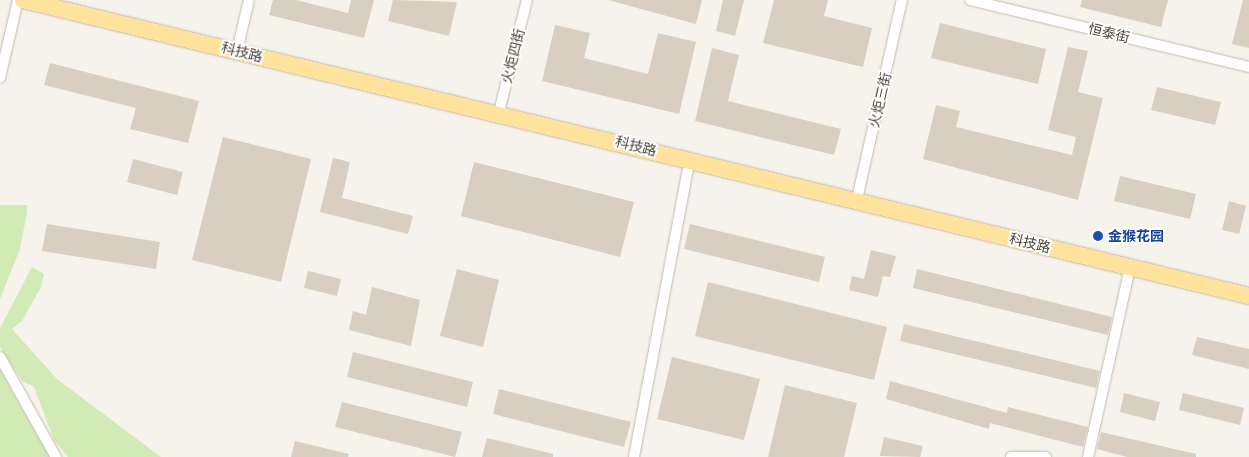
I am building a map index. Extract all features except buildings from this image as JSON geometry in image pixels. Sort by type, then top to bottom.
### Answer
[{"type":"main road","name":"科技路","points":[[23,0],[499,112],[1249,296]]},
{"type":"street","points":[[0,78],[18,0]]},
{"type":"street","points":[[237,51],[249,0]]},
{"type":"street","name":"火炬四街","points":[[499,112],[527,0]]},
{"type":"street","name":"火炬三街","points":[[857,199],[902,0]]},
{"type":"street","name":"恒泰街","points":[[970,0],[1249,67]]},
{"type":"street","points":[[634,457],[690,159]]},
{"type":"street","points":[[1088,457],[1130,268]]},
{"type":"street","points":[[0,357],[56,457]]},
{"type":"street","points":[[1011,457],[1046,457]]},
{"type":"green space","points":[[0,205],[27,205],[27,212],[20,249],[0,299]]},
{"type":"green space","points":[[32,267],[44,274],[41,287],[22,321],[12,329],[57,379],[161,457],[68,457],[54,440],[34,387],[22,381],[0,347],[0,328]]},
{"type":"green space","points":[[0,368],[13,393],[50,457],[0,457]]},
{"type":"place","name":"金猴花园","points":[[1098,236]]}]
